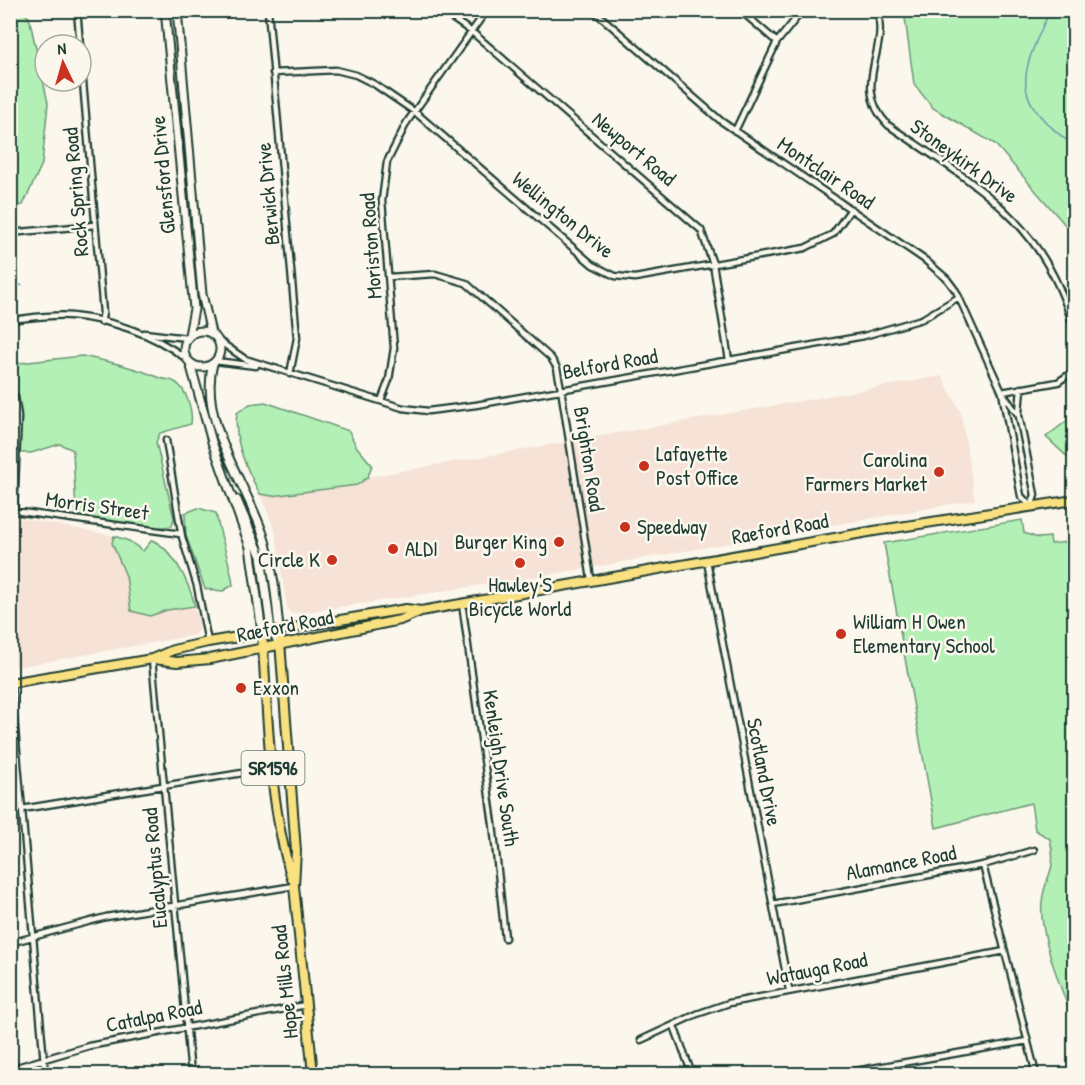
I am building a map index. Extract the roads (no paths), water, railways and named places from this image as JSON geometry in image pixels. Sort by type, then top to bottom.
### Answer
[{"type":"main road","name":"Glensford Drive","points":[[165,10],[194,309],[188,337]]},
{"type":"main road","name":"Glensford Drive","points":[[177,10],[202,294],[211,333]]},
{"type":"main road","points":[[262,632],[252,556],[228,482],[212,442],[183,346],[188,337],[200,330],[211,333],[219,341],[220,353],[214,362],[210,393],[225,445],[265,541],[273,573],[275,630]]},
{"type":"main road","points":[[187,360],[201,367],[214,362]]},
{"type":"main road","points":[[228,482],[247,518],[261,556],[275,630]]},
{"type":"main road","name":"Raeford Road","points":[[152,659],[177,662],[263,649],[400,620],[422,611],[591,579],[885,529],[1074,500]]},
{"type":"main road","name":"Raeford Road","points":[[11,683],[152,659],[173,650],[262,632],[406,609],[422,611]]},
{"type":"main road","name":"Hope Mills Road","points":[[275,630],[280,645],[296,851],[294,886],[313,1074]]},
{"type":"main road","name":"Hope Mills Road","points":[[262,632],[273,768],[284,852],[294,886]]},
{"type":"street","points":[[77,10],[79,33]]},
{"type":"street","name":"Berwick Drive","points":[[268,10],[297,338],[290,374]]},
{"type":"street","name":"Newport Road","points":[[440,10],[472,32],[696,224],[705,237],[713,264],[729,360]]},
{"type":"street","name":"Moriston Road","points":[[381,401],[389,380],[393,348],[382,201],[384,173],[393,147],[415,112],[487,10]]},
{"type":"street","name":"Montclair Road","points":[[593,10],[735,131],[925,260],[947,279],[959,297],[1002,392],[1019,416],[1035,495],[1031,507]]},
{"type":"street","points":[[740,10],[777,42]]},
{"type":"street","points":[[735,131],[777,42],[803,10]]},
{"type":"street","name":"Stoneykirk Drive","points":[[878,10],[880,33],[870,82],[872,98],[878,112],[888,125],[998,202],[1024,228],[1056,279],[1074,330]]},
{"type":"street","name":"Wellington Drive","points":[[273,73],[328,70],[344,72],[374,84],[415,112],[600,270],[615,276],[635,278],[812,246],[833,234],[851,209]]},
{"type":"street","name":"Rock Spring Road","points":[[84,93],[103,313],[101,322]]},
{"type":"street","points":[[10,233],[95,225]]},
{"type":"street","name":"Brighton Road","points":[[389,277],[435,274],[459,280],[473,287],[551,358],[557,369],[561,389],[591,579]]},
{"type":"street","name":"Belford Road","points":[[219,341],[235,354],[264,366],[403,408],[428,411],[884,332],[922,319],[959,297]]},
{"type":"street","points":[[10,320],[64,315],[101,322],[142,333],[170,346],[187,360]]},
{"type":"street","points":[[142,333],[188,337]]},
{"type":"street","name":"Belford Road","points":[[214,362],[264,366]]},
{"type":"street","points":[[1002,392],[1058,382],[1074,371]]},
{"type":"street","points":[[1019,416],[1021,388]]},
{"type":"street","name":"Montclair Road","points":[[1002,392],[1022,496],[1031,507]]},
{"type":"street","name":"Morris Street","points":[[15,397],[18,416],[14,511],[181,534]]},
{"type":"street","points":[[166,440],[181,534],[197,586],[208,642]]},
{"type":"street","name":"Scotland Drive","points":[[706,561],[789,990]]},
{"type":"street","name":"Kenleigh Drive South","points":[[462,603],[493,824],[505,938]]},
{"type":"street","name":"Eucalyptus Road","points":[[152,659],[191,1074]]},
{"type":"street","points":[[11,683],[45,1074]]},
{"type":"street","points":[[22,810],[273,768]]},
{"type":"street","name":"Alamance Road","points":[[773,904],[983,865],[1034,850]]},
{"type":"street","points":[[983,865],[1036,1074]]},
{"type":"street","points":[[10,943],[106,917],[294,886]]},
{"type":"street","name":"Watauga Road","points":[[641,1040],[714,1008],[789,990],[1005,951]]},
{"type":"street","name":"Catalpa Road","points":[[10,1069],[89,1046],[306,1005]]},
{"type":"street","points":[[674,1026],[692,1074]]},
{"type":"street","points":[[838,1074],[1027,1041]]},
{"type":"waterway","points":[[1047,10],[1048,15],[1030,57],[1026,73],[1026,88],[1030,101],[1039,115],[1074,146]]},
{"type":"waterway","points":[[10,286],[22,285]]},
{"type":"place","name":"Lafayette Post Office","points":[[644,466]]},
{"type":"place","name":"Carolina Farmers Market","points":[[939,472]]},
{"type":"place","name":"Speedway","points":[[625,527]]},
{"type":"place","name":"Burger King","points":[[559,542]]},
{"type":"place","name":"ALDI","points":[[393,549]]},
{"type":"place","name":"Circle K","points":[[332,560]]},
{"type":"place","name":"Hawley'S Bicycle World","points":[[520,563]]},
{"type":"place","name":"William H Owen Elementary School","points":[[841,634]]},
{"type":"place","name":"Exxon","points":[[241,688]]}]
